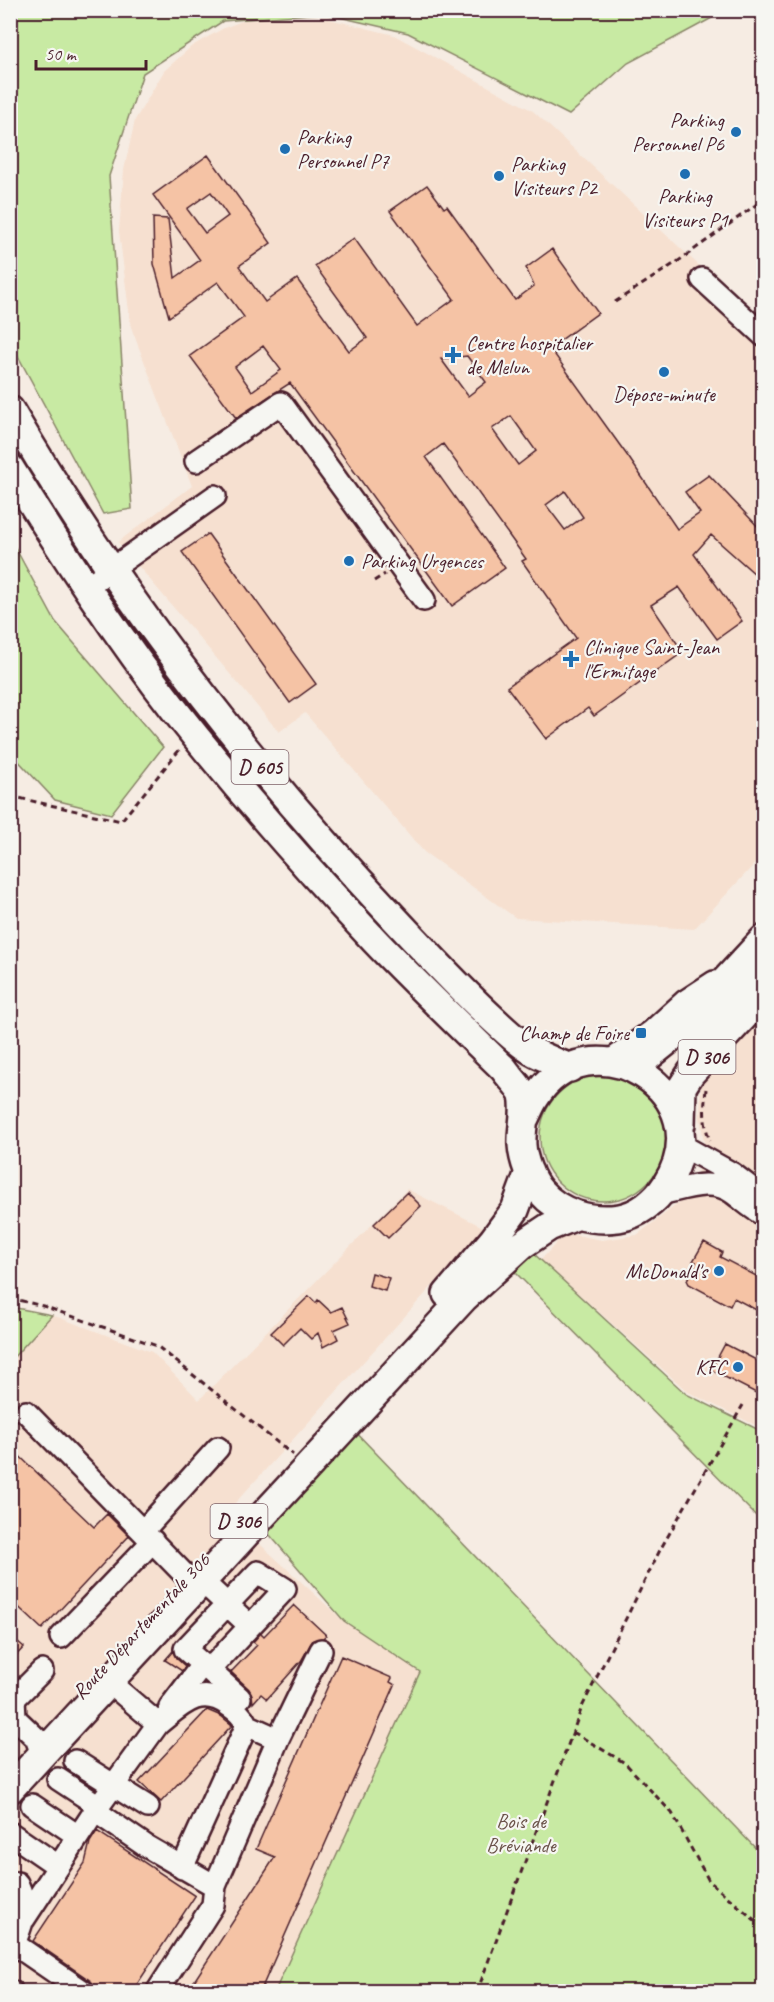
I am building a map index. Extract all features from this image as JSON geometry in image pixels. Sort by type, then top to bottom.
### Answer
[{"type":"main road","name":"D 605","points":[[10,410],[35,453],[112,570],[216,714],[348,869],[472,1000],[533,1052],[570,1068]]},
{"type":"main road","name":"D 605","points":[[10,468],[86,587],[140,664],[195,735],[244,795],[376,941],[504,1070],[522,1093],[525,1118]]},
{"type":"main road","name":"D 306","points":[[622,1065],[675,1035],[752,964],[764,939]]},
{"type":"main road","name":"D 306","points":[[681,1138],[682,1087],[691,1073],[764,995]]},
{"type":"main road","points":[[589,1062],[622,1065],[657,1083],[673,1105],[681,1138],[675,1171],[660,1194],[643,1208],[622,1217],[599,1220],[576,1216],[557,1206],[540,1191],[529,1172],[522,1145],[525,1118],[535,1097],[550,1080],[570,1068],[589,1062]]},
{"type":"main road","name":"D 306","points":[[471,1280],[515,1210],[529,1172]]},
{"type":"main road","name":"D 306","points":[[471,1280],[549,1227],[576,1216]]},
{"type":"main road","name":"Route Départementale 306","points":[[109,1682],[136,1654],[194,1579],[298,1459],[430,1314],[471,1280]]},
{"type":"main road","name":"Route Départementale 306","points":[[10,1766],[39,1746],[471,1280]]},
{"type":"main road","name":"D 306","points":[[10,1789],[39,1746],[109,1682]]},
{"type":"street","points":[[702,279],[764,336]]},
{"type":"street","points":[[196,461],[280,403],[424,600]]},
{"type":"street","points":[[86,587],[215,496]]},
{"type":"street","points":[[692,1042],[752,964]]},
{"type":"street","points":[[681,1138],[734,1174],[764,1198]]},
{"type":"street","points":[[660,1194],[707,1184],[717,1185],[731,1191],[755,1211],[764,1215]]},
{"type":"street","points":[[26,1412],[148,1536],[194,1579],[228,1605],[250,1626]]},
{"type":"street","points":[[61,1637],[148,1536],[218,1448]]},
{"type":"street","points":[[18,1925],[158,1724],[205,1667],[250,1626],[285,1589],[258,1572],[185,1649],[205,1667],[240,1698]]},
{"type":"street","points":[[158,1992],[213,1905],[215,1886],[278,1739],[321,1650]]},
{"type":"street","points":[[39,1746],[13,1719],[14,1699],[42,1671]]},
{"type":"street","points":[[109,1682],[158,1724]]},
{"type":"street","points":[[158,1724],[193,1698],[209,1695],[220,1699],[241,1714],[248,1725],[278,1739]]},
{"type":"street","points":[[182,1868],[248,1725]]},
{"type":"street","points":[[75,1761],[148,1807]]},
{"type":"street","points":[[58,1779],[182,1868],[215,1886]]},
{"type":"street","points":[[32,1805],[78,1836]]},
{"type":"street","points":[[10,1833],[53,1873]]},
{"type":"street","points":[[14,1881],[39,1884],[53,1873]]},
{"type":"street","points":[[14,1881],[25,1905],[14,1944],[84,1992]]},
{"type":"path","points":[[615,302],[764,199]]},
{"type":"path","points":[[10,796],[120,821],[179,749],[195,735]]},
{"type":"path","points":[[10,1298],[43,1306],[157,1346],[298,1459]]},
{"type":"path","points":[[477,1992],[582,1707],[660,1550],[743,1406]]},
{"type":"path","points":[[573,1732],[625,1763],[672,1813],[709,1881],[764,1928]]},
{"type":"shaded area","name":"Centre hospitalier de Melun","points":[[291,17],[329,19],[394,35],[533,111],[763,325],[763,855],[694,929],[516,918],[424,852],[305,713],[279,732],[118,542],[192,486],[131,327],[119,231],[124,170],[135,120],[164,71],[192,46],[224,28],[245,20]]},
{"type":"shaded area","points":[[763,1012],[763,1429],[688,1392],[541,1260],[565,1233],[602,1240],[637,1235],[693,1192],[704,1142],[700,1117],[701,1087],[711,1070]]},
{"type":"shaded area","points":[[407,1189],[485,1228],[226,1513],[344,1621],[420,1672],[286,1971],[275,1991],[11,1991],[10,1360],[52,1315],[152,1352],[199,1400]]},
{"type":"green space","points":[[10,11],[725,11],[628,63],[569,115],[408,33],[322,13],[223,21],[143,73],[109,176],[132,509],[103,514],[11,343]]},
{"type":"green space","points":[[10,538],[55,621],[163,747],[111,814],[55,800],[11,753]]},
{"type":"green space","points":[[603,1075],[627,1080],[648,1093],[661,1114],[666,1138],[661,1162],[648,1183],[627,1196],[603,1201],[579,1196],[558,1183],[545,1162],[540,1138],[545,1114],[558,1093],[579,1080]]},
{"type":"green space","points":[[532,1252],[686,1394],[763,1432],[763,1523],[515,1272]]},
{"type":"green space","points":[[10,1307],[52,1315],[11,1360]]},
{"type":"green space","name":"Bois de Bréviande","points":[[349,1425],[763,1856],[763,1991],[275,1991],[420,1672],[344,1621],[262,1526]]},
{"type":"building","points":[[208,155],[271,243],[239,266],[265,302],[297,279],[349,351],[367,338],[315,266],[354,238],[417,326],[454,299],[390,211],[427,185],[444,208],[447,206],[515,300],[534,286],[526,268],[552,249],[598,313],[550,348],[677,529],[700,513],[685,492],[709,475],[764,533],[764,582],[711,535],[694,554],[742,621],[717,639],[679,587],[651,605],[683,652],[594,716],[588,708],[546,739],[507,687],[576,638],[522,561],[526,559],[443,444],[426,457],[505,568],[452,606],[290,383],[236,418],[190,356],[244,317],[218,282],[169,317],[154,264],[153,218],[168,219],[175,278],[200,260],[153,195]],"holes":[[[211,192],[228,216],[205,233],[187,209]],[[263,346],[281,370],[252,391],[235,367]],[[467,356],[486,382],[468,396],[441,359]],[[511,416],[536,451],[518,465],[492,429]],[[565,491],[583,517],[565,530],[546,505]]]},
{"type":"building","points":[[208,534],[316,684],[290,703],[182,552]]},
{"type":"building","points":[[407,1192],[421,1206],[388,1238],[374,1224]]},
{"type":"building","name":"McDonald's","points":[[704,1242],[722,1252],[720,1257],[764,1280],[764,1314],[734,1298],[730,1306],[689,1284],[687,1280],[696,1262],[693,1261]]},
{"type":"building","points":[[372,1273],[389,1278],[385,1291],[369,1286]]},
{"type":"building","points":[[309,1296],[316,1303],[318,1300],[331,1312],[342,1307],[350,1323],[334,1330],[338,1339],[323,1347],[318,1333],[311,1339],[300,1328],[283,1345],[271,1333]]},
{"type":"building","name":"KFC","points":[[725,1344],[764,1364],[764,1383],[758,1394],[711,1370]]},
{"type":"building","points":[[10,1447],[94,1527],[107,1514],[129,1536],[42,1629],[10,1599]]},
{"type":"building","points":[[294,1605],[326,1635],[313,1640],[301,1661],[267,1699],[261,1694],[253,1703],[249,1689],[231,1672],[257,1645],[253,1642],[261,1633],[264,1636]]},
{"type":"building","points":[[10,1635],[24,1647],[10,1662]]},
{"type":"building","points":[[173,1651],[176,1658],[185,1666],[182,1671],[165,1660]]},
{"type":"building","points":[[341,1656],[392,1678],[390,1682],[395,1685],[260,1992],[187,1992],[275,1857],[256,1849]]},
{"type":"building","points":[[207,1710],[221,1716],[232,1725],[161,1802],[139,1782]]},
{"type":"building","points":[[97,1831],[195,1896],[132,1992],[101,1992],[91,1981],[33,1941],[85,1863],[90,1842]]},
{"type":"place","name":"Parking Personnel P6","points":[[736,132]]},
{"type":"place","name":"Parking Personnel P7","points":[[285,149]]},
{"type":"place","name":"Parking Visiteurs P1","points":[[685,174]]},
{"type":"place","name":"Parking Visiteurs P2","points":[[499,176]]},
{"type":"place","name":"Centre hospitalier de Melun","points":[[453,355]]},
{"type":"place","name":"Dépose-minute","points":[[664,372]]},
{"type":"place","name":"Parking Urgences","points":[[349,561]]},
{"type":"place","name":"Clinique Saint-Jean l'Ermitage","points":[[571,659]]},
{"type":"place","name":"Champ de Foire","points":[[641,1033]]},
{"type":"place","name":"McDonald's","points":[[719,1271]]},
{"type":"place","name":"KFC","points":[[738,1367]]}]
